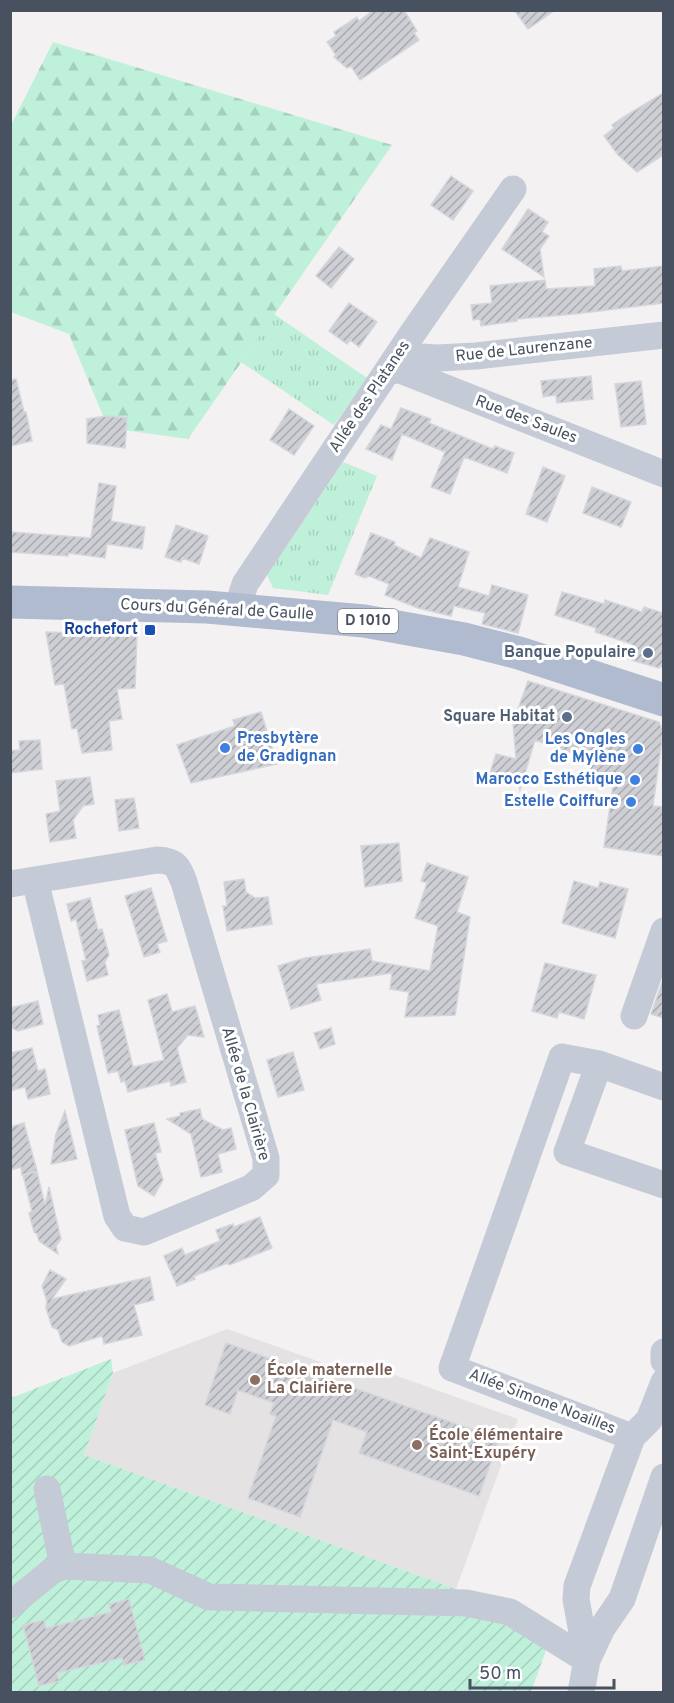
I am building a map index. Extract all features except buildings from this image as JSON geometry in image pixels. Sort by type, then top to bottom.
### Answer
[{"type":"main road","name":"Cours du Général de Gaulle","points":[[10,602],[237,609],[364,621],[464,639],[519,653],[663,700]]},
{"type":"street","name":"Allée des Platanes","points":[[237,609],[244,584],[513,189]]},
{"type":"street","name":"Rue de Laurenzane","points":[[388,371],[408,358],[476,356],[663,335]]},
{"type":"street","points":[[466,396],[464,378],[476,356]]},
{"type":"street","name":"Rue des Saules","points":[[388,371],[400,370],[663,474]]},
{"type":"street","name":"Allée de la Clairière","points":[[157,860],[168,861],[177,866],[184,882],[267,1158],[266,1175],[251,1188],[144,1232],[125,1228],[117,1216],[23,882],[157,860]]},
{"type":"street","points":[[634,1017],[663,931]]},
{"type":"street","name":"Allée Simone Noailles","points":[[599,1064],[562,1057],[452,1368],[632,1437]]},
{"type":"street","points":[[663,1087],[599,1064],[567,1152],[663,1185]]},
{"type":"street","points":[[663,1352],[663,1361]]},
{"type":"street","points":[[587,1660],[576,1599],[577,1586],[632,1437],[649,1420],[663,1382]]},
{"type":"street","points":[[581,1692],[587,1660],[607,1621],[622,1599],[663,1477]]},
{"type":"street","points":[[47,1489],[63,1566]]},
{"type":"street","points":[[10,1605],[52,1571],[63,1566],[150,1570],[209,1597],[466,1603],[510,1612],[587,1660]]},
{"type":"street","points":[[579,1615],[607,1621]]},
{"type":"shaded area","points":[[227,1329],[354,1374],[358,1362],[518,1419],[456,1589],[84,1455],[113,1373]]},
{"type":"green space","points":[[53,42],[392,145],[188,439],[108,428],[69,334],[11,312],[10,127]]},
{"type":"green space","points":[[274,314],[367,378],[334,425],[241,362]]},
{"type":"green space","points":[[343,462],[377,476],[328,595],[273,588],[267,575]]},
{"type":"green space","points":[[111,1359],[113,1373],[84,1455],[456,1589],[552,1634],[531,1692],[11,1692],[11,1398]]},
{"type":"place","name":"Rochefort","points":[[150,630]]},
{"type":"place","name":"Banque Populaire","points":[[648,653]]},
{"type":"place","name":"Square Habitat","points":[[567,717]]},
{"type":"place","name":"Presbytère de Gradignan","points":[[225,748]]},
{"type":"place","name":"Les Ongles de Mylène","points":[[638,749]]},
{"type":"place","name":"Marocco Esthétique","points":[[635,780]]},
{"type":"place","name":"Estelle Coiffure","points":[[631,802]]},
{"type":"place","name":"École maternelle La Clairière","points":[[255,1380]]},
{"type":"place","name":"École élémentaire Saint-Exupéry","points":[[417,1445]]}]
